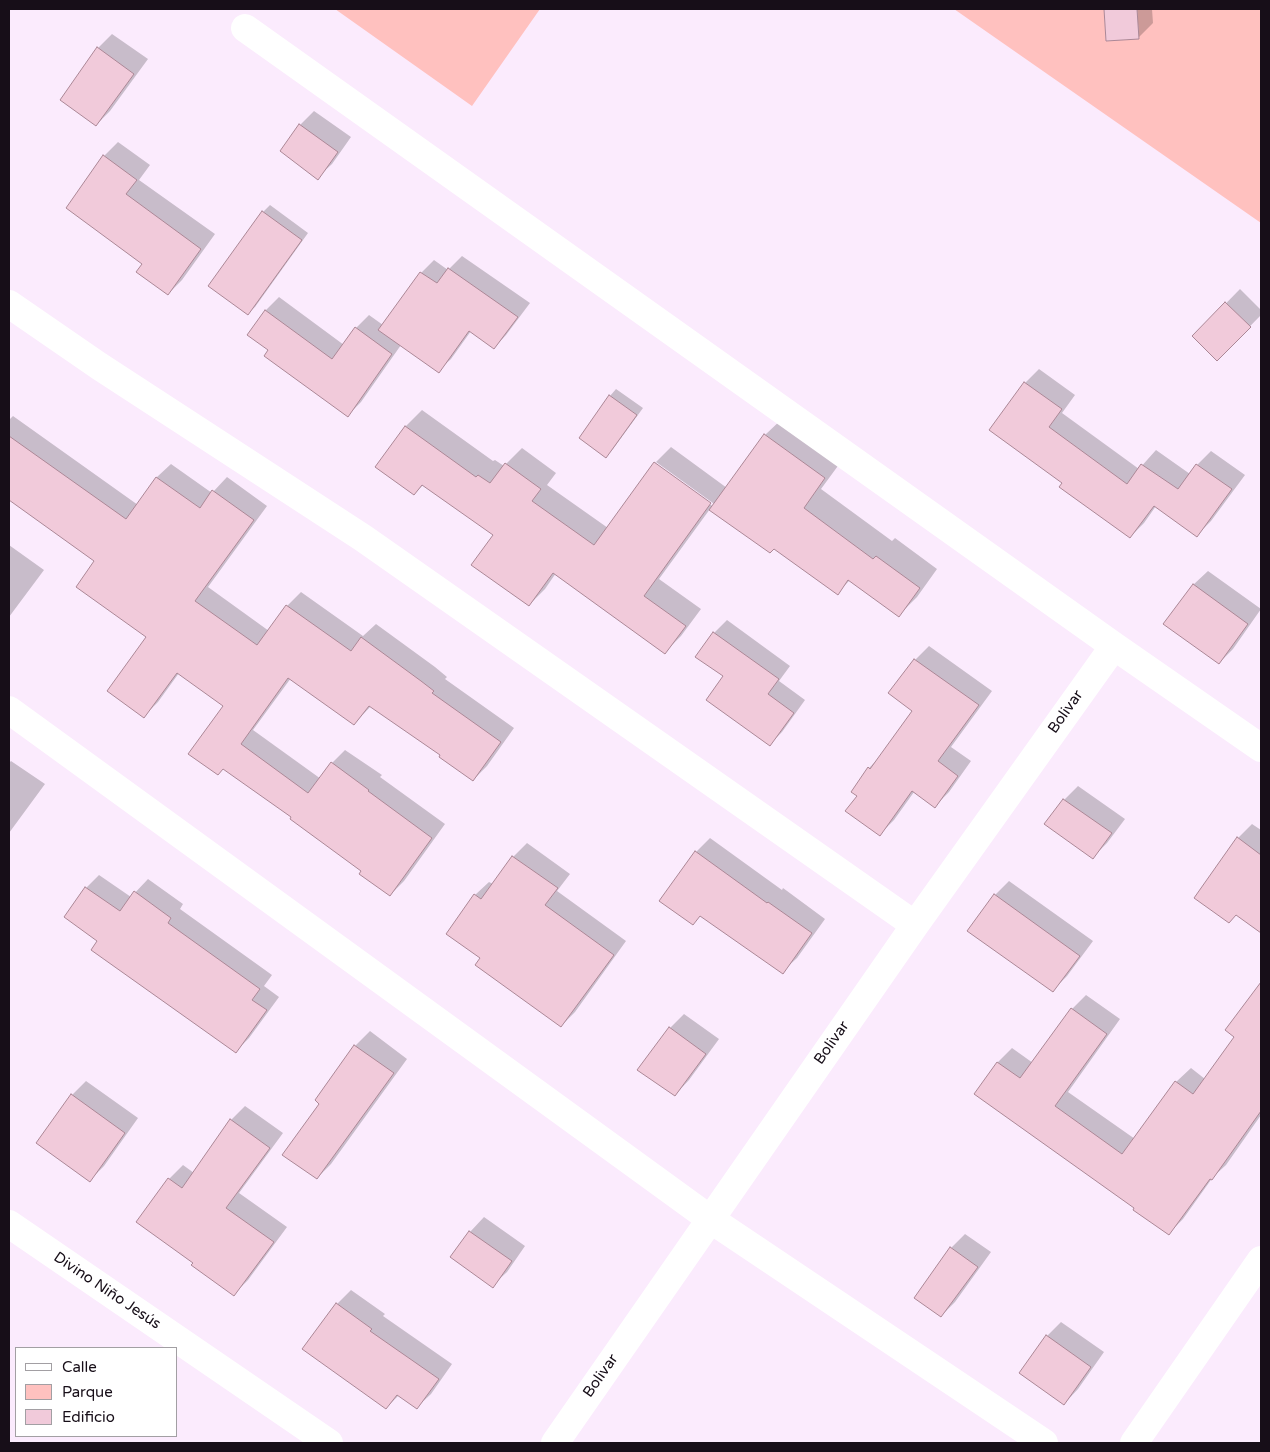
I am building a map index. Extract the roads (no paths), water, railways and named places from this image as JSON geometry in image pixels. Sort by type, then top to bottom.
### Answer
[{"type":"street","points":[[245,28],[1114,646],[1261,748]]},
{"type":"street","points":[[9,304],[99,366],[363,538],[915,925]]},
{"type":"street","name":"Bolivar","points":[[555,1443],[915,925],[1114,646]]},
{"type":"street","points":[[9,710],[710,1219],[1044,1443]]},
{"type":"street","name":"Divino Niño Jesús","points":[[9,1224],[329,1443]]},
{"type":"street","points":[[1134,1443],[1261,1260]]}]
